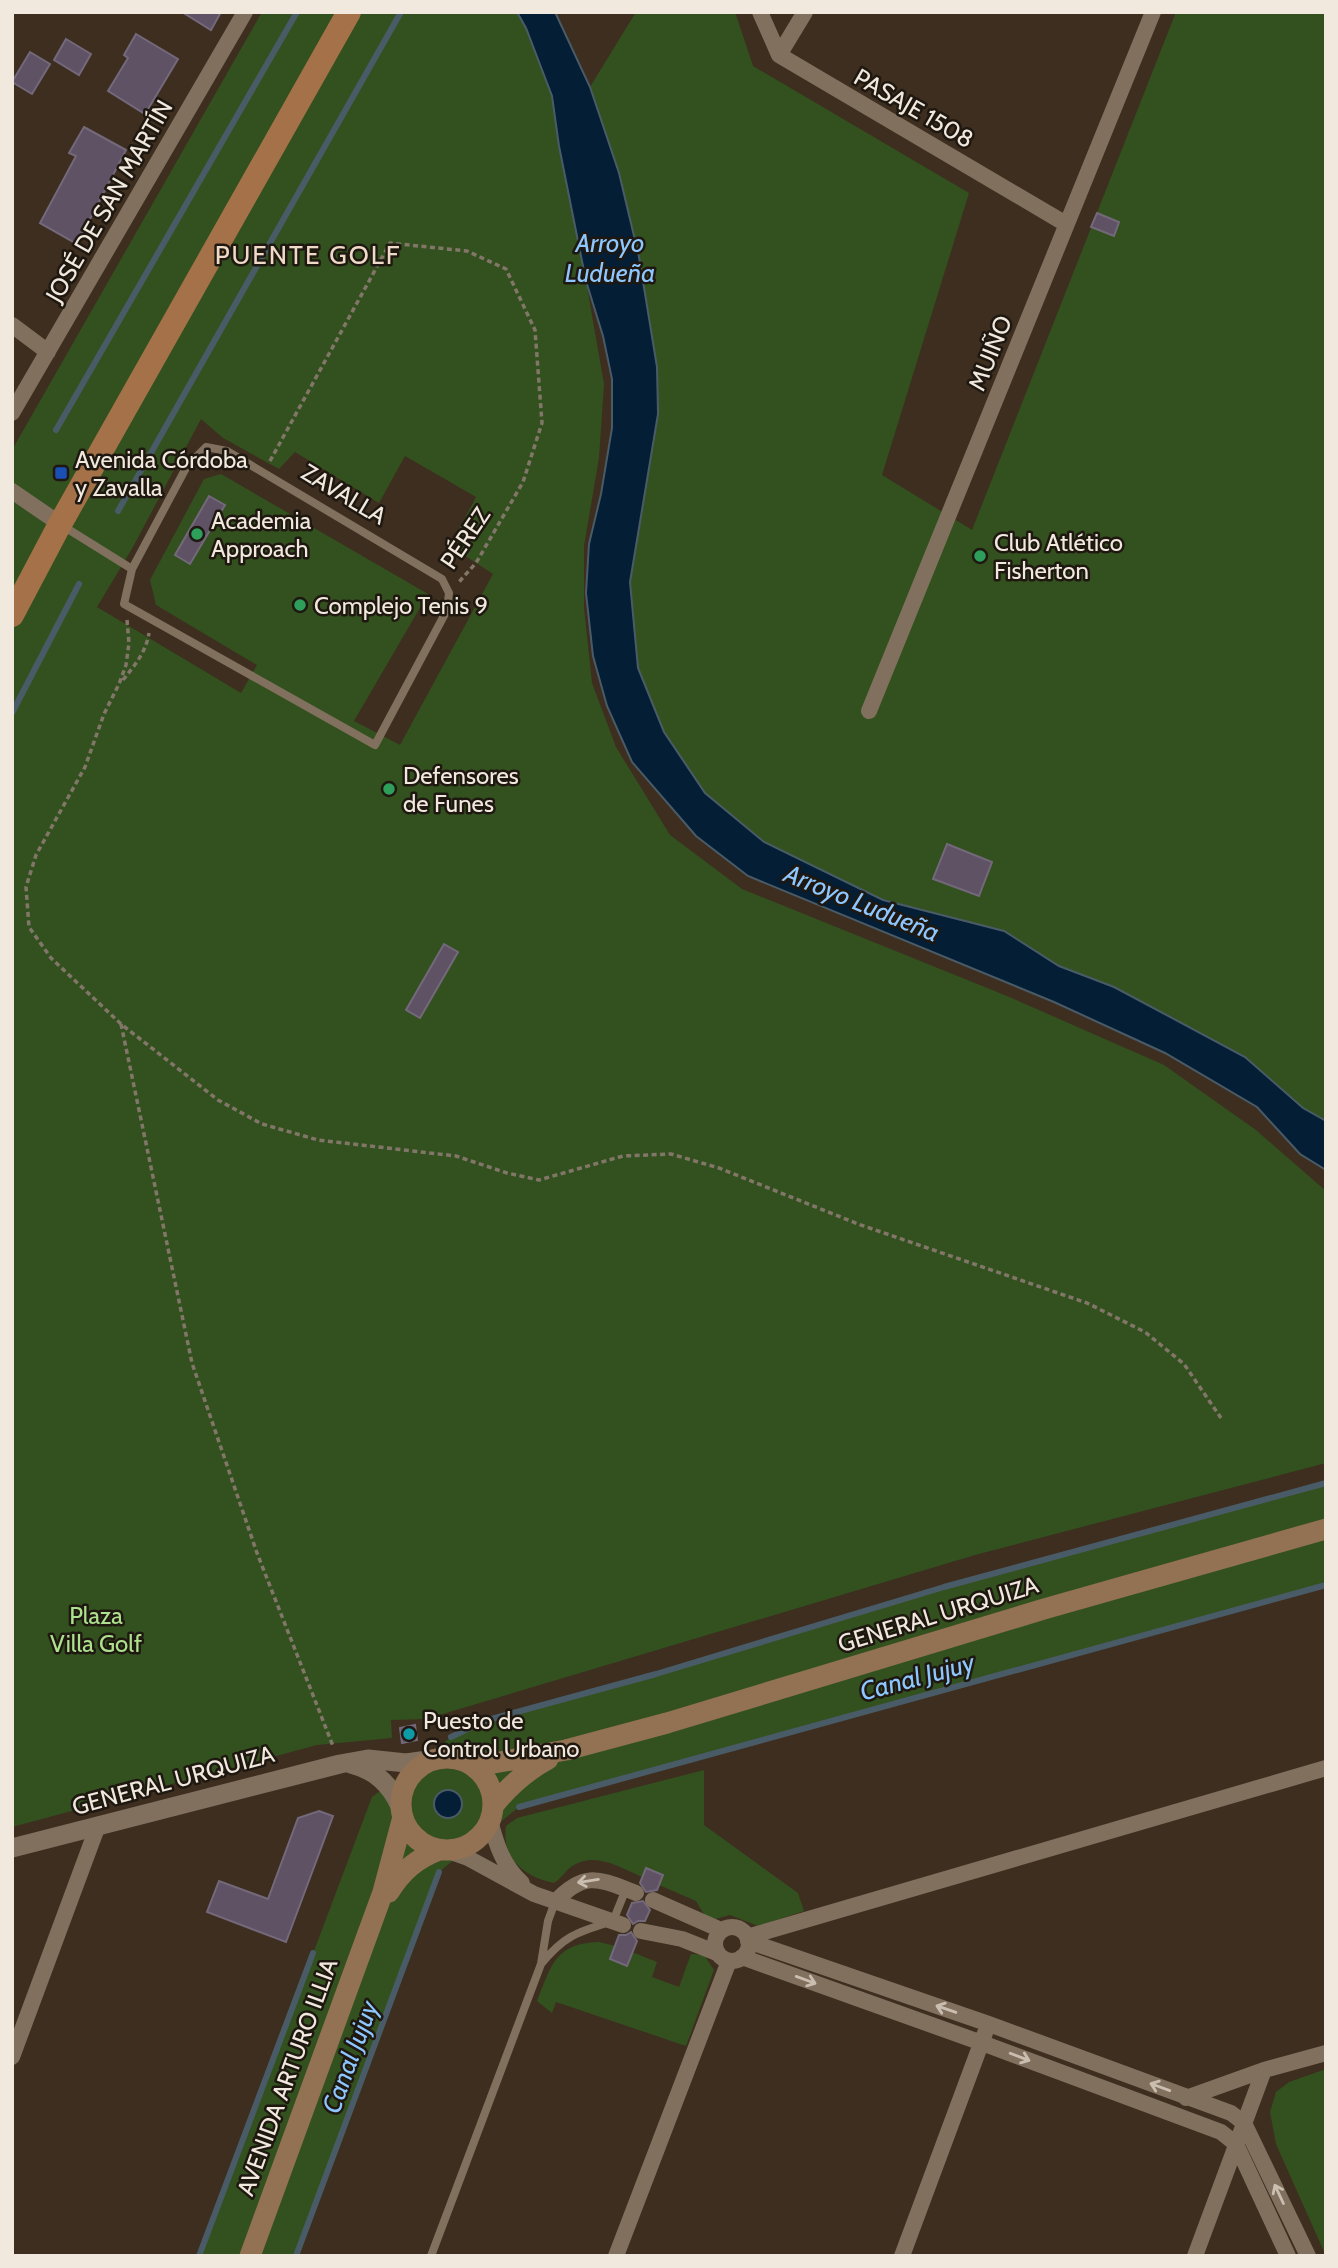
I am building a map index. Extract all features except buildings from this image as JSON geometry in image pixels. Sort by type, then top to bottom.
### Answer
[{"type":"main road","points":[[12,615],[60,524],[349,12]]},
{"type":"main road","name":"GENERAL URQUIZA","points":[[464,1761],[494,1763],[566,1750],[667,1723],[1044,1609],[1326,1529]]},
{"type":"main road","name":"GENERAL URQUIZA","points":[[492,1813],[507,1789],[524,1774],[566,1750]]},
{"type":"main road","points":[[435,1759],[464,1761],[476,1768],[486,1779],[491,1791],[492,1813],[484,1832],[474,1842],[461,1848],[444,1850],[429,1847],[415,1838],[401,1812],[403,1790],[410,1776],[420,1766],[435,1759]]},
{"type":"main road","name":"AVENIDA ARTURO ILLIA","points":[[250,2256],[375,1917],[391,1868],[401,1812]]},
{"type":"main road","name":"AVENIDA ARTURO ILLIA","points":[[375,1917],[403,1872],[418,1858],[444,1850]]},
{"type":"street","name":"JOSÉ DE SAN MARTÍN","points":[[12,413],[245,12]]},
{"type":"street","points":[[760,12],[779,55]]},
{"type":"street","points":[[779,55],[804,12]]},
{"type":"street","name":"MUIÑO","points":[[869,711],[1153,12]]},
{"type":"street","name":"PASAJE 1508","points":[[779,55],[1066,224]]},
{"type":"street","points":[[12,325],[48,352]]},
{"type":"street","points":[[12,491],[60,524]]},
{"type":"street","name":"GENERAL URQUIZA","points":[[12,1848],[343,1764],[368,1759],[406,1763],[435,1759]]},
{"type":"street","points":[[343,1764],[374,1773],[390,1787],[401,1812]]},
{"type":"street","points":[[748,1939],[1326,1768]]},
{"type":"street","points":[[492,1813],[495,1842],[504,1862],[517,1880],[534,1894]]},
{"type":"street","points":[[12,2057],[96,1828]]},
{"type":"street","points":[[444,1850],[468,1858],[534,1894],[618,1923]]},
{"type":"street","points":[[555,1902],[568,1888],[587,1879],[600,1879],[631,1891]]},
{"type":"street","points":[[653,1900],[721,1930],[736,1927],[748,1939],[1231,2113],[1244,2123],[1308,2256]]},
{"type":"street","points":[[666,1936],[677,1910]]},
{"type":"street","points":[[721,1930],[715,1944],[729,1957]]},
{"type":"street","points":[[641,1931],[704,1946],[729,1957],[982,2043],[1221,2132],[1236,2144],[1288,2256]]},
{"type":"street","points":[[616,2256],[729,1957],[747,1950],[748,1939]]},
{"type":"street","points":[[902,2256],[989,2024]]},
{"type":"street","points":[[1178,2116],[1186,2096],[1326,2053]]},
{"type":"street","points":[[1195,2256],[1264,2070]]},
{"type":"lane","name":"ZAVALLA","points":[[132,569],[187,466],[206,447],[227,451],[264,472],[442,579],[449,593]]},
{"type":"lane","points":[[60,524],[132,569],[124,604],[143,614]]},
{"type":"lane","name":"PÉREZ","points":[[143,614],[375,745],[447,610],[449,593]]},
{"type":"lane","points":[[541,1964],[556,1946],[571,1935],[618,1923],[631,1891]]},
{"type":"lane","points":[[431,2256],[541,1964],[548,1921],[555,1902]]},
{"type":"path","name":"PÉREZ","points":[[264,472],[390,243],[467,251],[506,270],[535,330],[542,422],[523,481],[476,563],[449,593]]},
{"type":"path","points":[[124,604],[129,643],[126,664],[85,767],[36,855],[26,887],[29,927],[51,958],[121,1024],[218,1100],[262,1124],[318,1140],[456,1156],[507,1173],[539,1180],[623,1156],[671,1154],[719,1168],[858,1224],[1087,1303],[1145,1332],[1184,1364],[1221,1418]]},
{"type":"path","points":[[119,684],[139,660],[147,645],[149,631],[143,614]]},
{"type":"path","points":[[121,1024],[192,1363],[257,1553],[343,1764]]},
{"type":"green space","name":"Plaza Villa Golf","points":[[262,12],[517,12],[526,28],[552,96],[604,384],[599,458],[584,546],[584,608],[592,683],[616,747],[670,835],[742,889],[1007,996],[1164,1065],[1256,1130],[1326,1191],[1326,1463],[975,1555],[426,1719],[391,1720],[392,1738],[317,1745],[12,1827],[12,450]],"holes":[[[201,419],[223,438],[279,469],[295,452],[379,503],[405,456],[476,497],[450,546],[493,574],[400,745],[354,721],[428,594],[221,474],[204,479],[150,580],[156,605],[257,665],[241,693],[97,607],[133,547]]]},
{"type":"green space","name":"Club Atlético Fisherton","points":[[636,12],[735,12],[753,66],[969,193],[882,475],[972,530],[1176,12],[1326,12],[1326,1121],[1303,1108],[1245,1057],[1114,987],[1059,966],[1004,931],[883,900],[764,842],[705,793],[664,732],[638,668],[630,582],[658,414],[657,367],[639,257],[619,173],[590,87]]},
{"type":"green space","points":[[1326,1483],[1326,1585],[519,1807],[439,1872],[296,2256],[199,2256],[372,1797],[451,1737],[484,1721],[656,1674],[944,1587]]},
{"type":"green space","points":[[704,1770],[704,1825],[798,1893],[804,1911],[758,1926],[730,1915],[712,1920],[705,1916],[696,1901],[659,1885],[663,1875],[646,1868],[642,1877],[608,1863],[582,1861],[554,1883],[524,1871],[511,1857],[507,1848],[506,1826],[517,1818]]},
{"type":"green space","points":[[599,1942],[615,1946],[610,1959],[626,1966],[632,1952],[657,1962],[652,1977],[679,1987],[691,1954],[704,1955],[714,1970],[686,2046],[556,2002],[552,2013],[537,2001],[551,1967],[564,1952],[584,1943]]},
{"type":"green space","points":[[1326,2069],[1326,2256],[1276,2144],[1270,2112],[1276,2092],[1289,2082]]},
{"type":"water","name":"Arroyo Ludueña","points":[[517,12],[555,12],[590,87],[619,173],[639,257],[657,367],[658,414],[630,582],[638,668],[664,732],[705,793],[764,842],[883,900],[1004,931],[1059,966],[1114,987],[1245,1057],[1303,1108],[1326,1121],[1326,1170],[1300,1154],[1257,1107],[1165,1053],[1054,1002],[748,876],[696,836],[632,762],[607,706],[593,656],[586,593],[589,544],[612,428],[612,379],[603,336],[586,281],[559,146],[552,96],[526,28]]},
{"type":"water","points":[[448,1790],[458,1794],[462,1804],[458,1814],[448,1818],[438,1814],[434,1804],[438,1794]]},
{"type":"waterway","points":[[56,430],[297,12]]},
{"type":"waterway","points":[[118,511],[401,12]]},
{"type":"waterway","points":[[12,713],[79,584]]},
{"type":"waterway","points":[[451,1737],[484,1721],[656,1674],[944,1587],[1326,1483]]},
{"type":"waterway","name":"Canal Jujuy","points":[[519,1807],[1326,1585]]},
{"type":"waterway","name":"Canal Jujuy","points":[[296,2256],[439,1872]]},
{"type":"waterway","points":[[199,2256],[313,1953]]},
{"type":"place","name":"Avenida Córdoba y Zavalla","points":[[61,473]]},
{"type":"place","name":"Academia Approach","points":[[197,534]]},
{"type":"place","name":"Club Atlético Fisherton","points":[[980,556]]},
{"type":"place","name":"Complejo Tenis 9","points":[[300,605]]},
{"type":"place","name":"Defensores de Funes","points":[[389,789]]},
{"type":"place","name":"Puesto de Control Urbano","points":[[409,1734]]},
{"type":"district","name":"PUENTE GOLF","points":[[308,255]]}]
